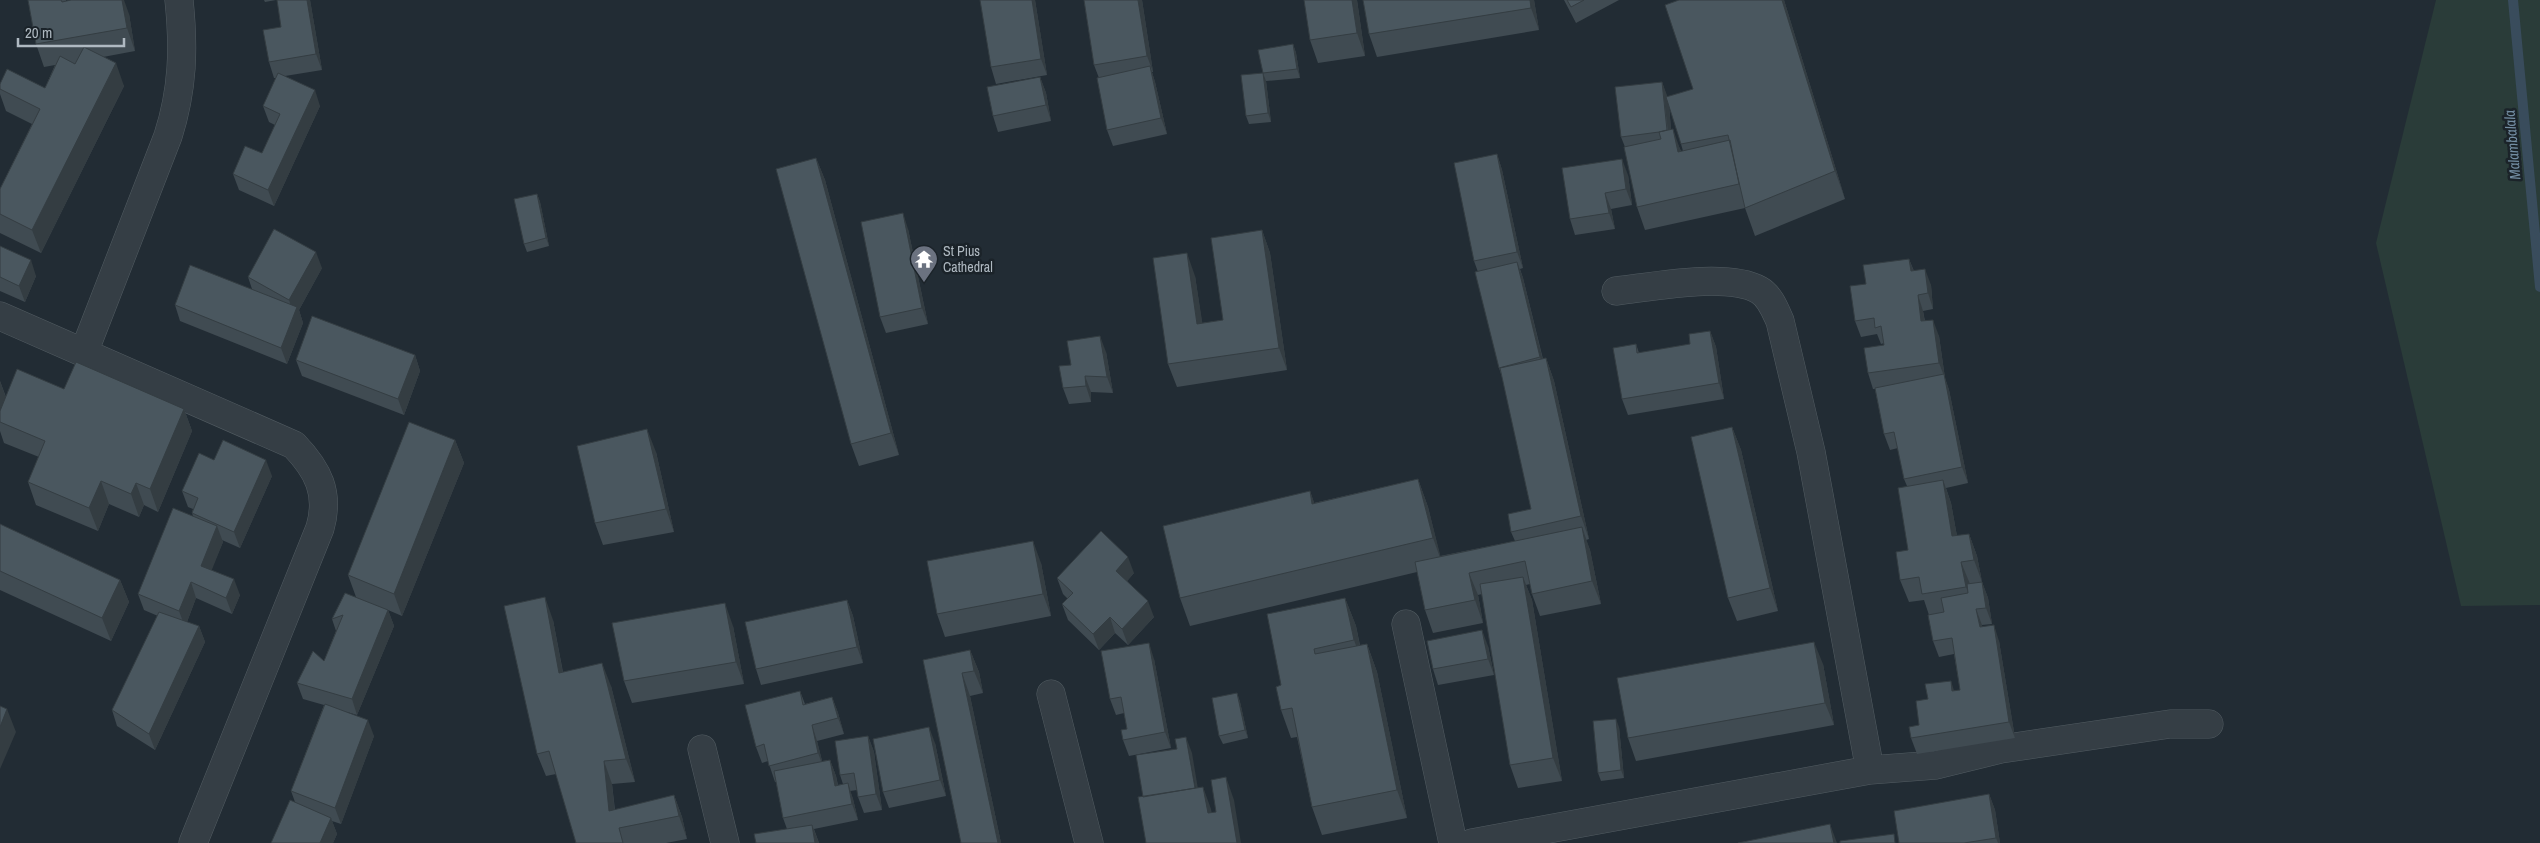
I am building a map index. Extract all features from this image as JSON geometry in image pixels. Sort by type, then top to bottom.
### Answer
[{"type":"street","points":[[84,352],[168,136],[178,104],[182,36],[179,0]]},
{"type":"street","points":[[1616,291],[1703,282],[1735,282],[1759,290],[1771,302],[1780,321],[1811,452],[1870,770]]},
{"type":"street","points":[[0,316],[294,445],[310,462],[321,486],[325,511],[320,528],[193,843]]},
{"type":"street","points":[[1406,624],[1453,843]]},
{"type":"street","points":[[1051,694],[1088,843]]},
{"type":"street","points":[[1472,843],[1870,770],[1936,765],[2001,749],[2170,724],[2209,724]]},
{"type":"street","points":[[702,749],[725,843]]},
{"type":"green space","points":[[2436,0],[2540,0],[2540,605],[2461,606],[2376,243]]},
{"type":"building","points":[[28,0],[61,0],[62,2],[71,0],[122,0],[127,28],[36,44]]},
{"type":"building","points":[[277,0],[307,0],[316,54],[269,62],[263,30],[281,27]]},
{"type":"building","points":[[980,0],[1032,0],[1041,59],[991,67]]},
{"type":"building","points":[[1084,0],[1138,0],[1147,56],[1094,65]]},
{"type":"building","points":[[1304,0],[1352,0],[1357,33],[1310,40]]},
{"type":"building","points":[[1363,0],[1530,0],[1531,8],[1369,34]]},
{"type":"building","points":[[1567,0],[1584,0],[1571,7]]},
{"type":"building","points":[[1679,0],[1782,0],[1835,171],[1745,208],[1728,135],[1681,144],[1666,97],[1693,89],[1665,5]]},
{"type":"building","points":[[1293,44],[1297,69],[1263,73],[1258,50]]},
{"type":"building","points":[[84,47],[116,63],[32,230],[0,214],[0,189],[40,109],[0,89],[0,84],[7,69],[45,88],[60,56],[75,64]]},
{"type":"building","points":[[1150,66],[1161,118],[1107,130],[1097,78]]},
{"type":"building","points":[[278,73],[315,90],[268,190],[233,174],[245,146],[262,153],[280,114],[263,106]]},
{"type":"building","points":[[1263,73],[1268,113],[1246,116],[1241,75]]},
{"type":"building","points":[[1040,77],[1046,105],[993,116],[987,87]]},
{"type":"building","points":[[1662,82],[1667,130],[1621,137],[1615,87]]},
{"type":"building","points":[[1673,129],[1678,152],[1730,140],[1739,184],[1637,207],[1624,147],[1661,139],[1659,132]]},
{"type":"building","points":[[1497,154],[1517,252],[1474,261],[1454,163]]},
{"type":"building","points":[[816,158],[891,433],[851,444],[776,169]]},
{"type":"building","points":[[1622,159],[1626,189],[1605,193],[1609,213],[1570,219],[1562,168]]},
{"type":"building","points":[[537,194],[546,238],[524,244],[514,199]]},
{"type":"building","points":[[903,213],[922,308],[880,317],[861,222]]},
{"type":"building","points":[[274,229],[316,252],[289,300],[248,277]]},
{"type":"building","points":[[1262,230],[1279,348],[1168,364],[1153,258],[1187,253],[1197,324],[1223,320],[1211,238]]},
{"type":"building","points":[[0,246],[31,260],[19,286],[0,277]]},
{"type":"building","points":[[1909,259],[1911,271],[1925,269],[1928,293],[1918,295],[1921,321],[1933,320],[1939,363],[1868,373],[1864,348],[1884,345],[1881,326],[1875,328],[1874,318],[1855,321],[1850,286],[1866,284],[1863,265]]},
{"type":"building","points":[[1517,262],[1540,357],[1499,368],[1475,272]]},
{"type":"building","points":[[190,265],[297,307],[281,348],[175,305]]},
{"type":"building","points":[[312,316],[415,355],[398,399],[296,360]]},
{"type":"building","points":[[1710,331],[1719,383],[1622,399],[1613,348],[1636,344],[1637,353],[1690,344],[1689,334]]},
{"type":"building","points":[[1100,336],[1107,377],[1085,376],[1086,386],[1063,388],[1059,366],[1071,365],[1067,341]]},
{"type":"building","points":[[1546,358],[1581,516],[1511,532],[1508,514],[1531,509],[1500,368]]},
{"type":"building","points":[[76,362],[184,409],[150,489],[136,483],[131,494],[101,481],[89,508],[28,482],[45,441],[0,422],[0,411],[17,369],[64,389]]},
{"type":"building","points":[[1944,374],[1962,467],[1904,479],[1894,432],[1884,434],[1875,388]]},
{"type":"building","points":[[409,422],[455,440],[394,594],[348,575]]},
{"type":"building","points":[[1732,427],[1770,588],[1728,598],[1691,437]]},
{"type":"building","points":[[647,429],[666,509],[595,523],[577,446]]},
{"type":"building","points":[[223,440],[266,460],[234,532],[192,513],[198,498],[182,491],[199,453],[214,460]]},
{"type":"building","points":[[1418,479],[1433,538],[1180,598],[1163,526],[1310,491],[1312,504]]},
{"type":"building","points":[[1943,480],[1952,536],[1969,534],[1974,560],[1961,562],[1966,587],[1922,594],[1919,577],[1900,580],[1896,552],[1908,550],[1898,488]]},
{"type":"building","points":[[173,508],[217,526],[201,566],[234,579],[226,598],[191,582],[179,611],[138,594]]},
{"type":"building","points":[[0,524],[120,580],[102,618],[0,571]]},
{"type":"building","points":[[1582,527],[1592,581],[1532,594],[1525,561],[1469,573],[1475,600],[1425,610],[1415,562]]},
{"type":"building","points":[[1101,531],[1128,557],[1116,571],[1148,601],[1122,629],[1110,617],[1093,634],[1062,604],[1073,593],[1057,578]]},
{"type":"building","points":[[1033,541],[1043,594],[937,614],[927,561]]},
{"type":"building","points":[[1523,577],[1553,758],[1510,765],[1480,584]]},
{"type":"building","points":[[1982,582],[1986,608],[1976,609],[1980,627],[1994,625],[2009,722],[1911,738],[1909,727],[1919,725],[1916,701],[1928,699],[1925,684],[1951,681],[1952,691],[1960,690],[1952,638],[1933,641],[1928,615],[1944,612],[1941,598],[1968,593],[1967,584]]},
{"type":"building","points":[[345,593],[388,610],[352,699],[297,683],[313,651],[324,661],[343,615],[332,619]]},
{"type":"building","points":[[545,597],[559,673],[602,663],[626,759],[604,761],[609,811],[674,795],[679,816],[619,828],[623,843],[576,843],[549,751],[537,754],[504,606]]},
{"type":"building","points":[[1345,598],[1354,640],[1314,649],[1315,654],[1367,644],[1397,790],[1312,807],[1292,708],[1281,710],[1276,687],[1281,685],[1267,614]]},
{"type":"building","points":[[847,600],[857,647],[756,669],[745,622]]},
{"type":"building","points":[[725,603],[736,662],[624,681],[612,623]]},
{"type":"building","points":[[159,612],[199,626],[149,734],[112,710]]},
{"type":"building","points":[[1482,630],[1488,659],[1433,669],[1427,641]]},
{"type":"building","points":[[1814,642],[1825,703],[1628,738],[1617,678]]},
{"type":"building","points":[[1149,643],[1165,732],[1123,740],[1121,730],[1127,729],[1121,697],[1110,699],[1101,651]]},
{"type":"building","points":[[970,650],[974,671],[962,673],[998,843],[961,843],[923,660]]},
{"type":"building","points":[[800,691],[803,705],[832,697],[838,718],[812,725],[818,753],[769,766],[764,744],[756,747],[745,705]]},
{"type":"building","points":[[1237,693],[1245,730],[1219,736],[1212,698]]},
{"type":"building","points":[[325,704],[368,720],[335,808],[291,791]]},
{"type":"building","points":[[0,706],[7,709],[0,727]]},
{"type":"building","points":[[1616,719],[1621,770],[1598,773],[1593,721]]},
{"type":"building","points":[[929,727],[940,780],[883,792],[873,739]]},
{"type":"building","points":[[868,736],[876,794],[858,797],[854,773],[840,775],[835,741]]},
{"type":"building","points":[[1186,737],[1195,788],[1143,797],[1136,755],[1177,749],[1175,739]]},
{"type":"building","points":[[830,760],[835,786],[848,783],[852,804],[783,818],[774,771]]},
{"type":"building","points":[[1226,777],[1237,843],[1146,843],[1138,797],[1203,787],[1208,813],[1216,812],[1211,780]]},
{"type":"building","points":[[1989,794],[1996,838],[1964,843],[1899,843],[1894,811]]},
{"type":"building","points":[[290,800],[331,818],[320,843],[271,843]]},
{"type":"building","points":[[1830,824],[1834,843],[1738,843]]},
{"type":"building","points":[[812,825],[815,843],[756,843],[754,834]]},
{"type":"building","points":[[1894,834],[1895,843],[1840,843],[1840,841]]},
{"type":"waterway","name":"Malambalala","points":[[2513,0],[2540,287]]},
{"type":"place","name":"St Pius Cathedral","points":[[924,283]]}]
